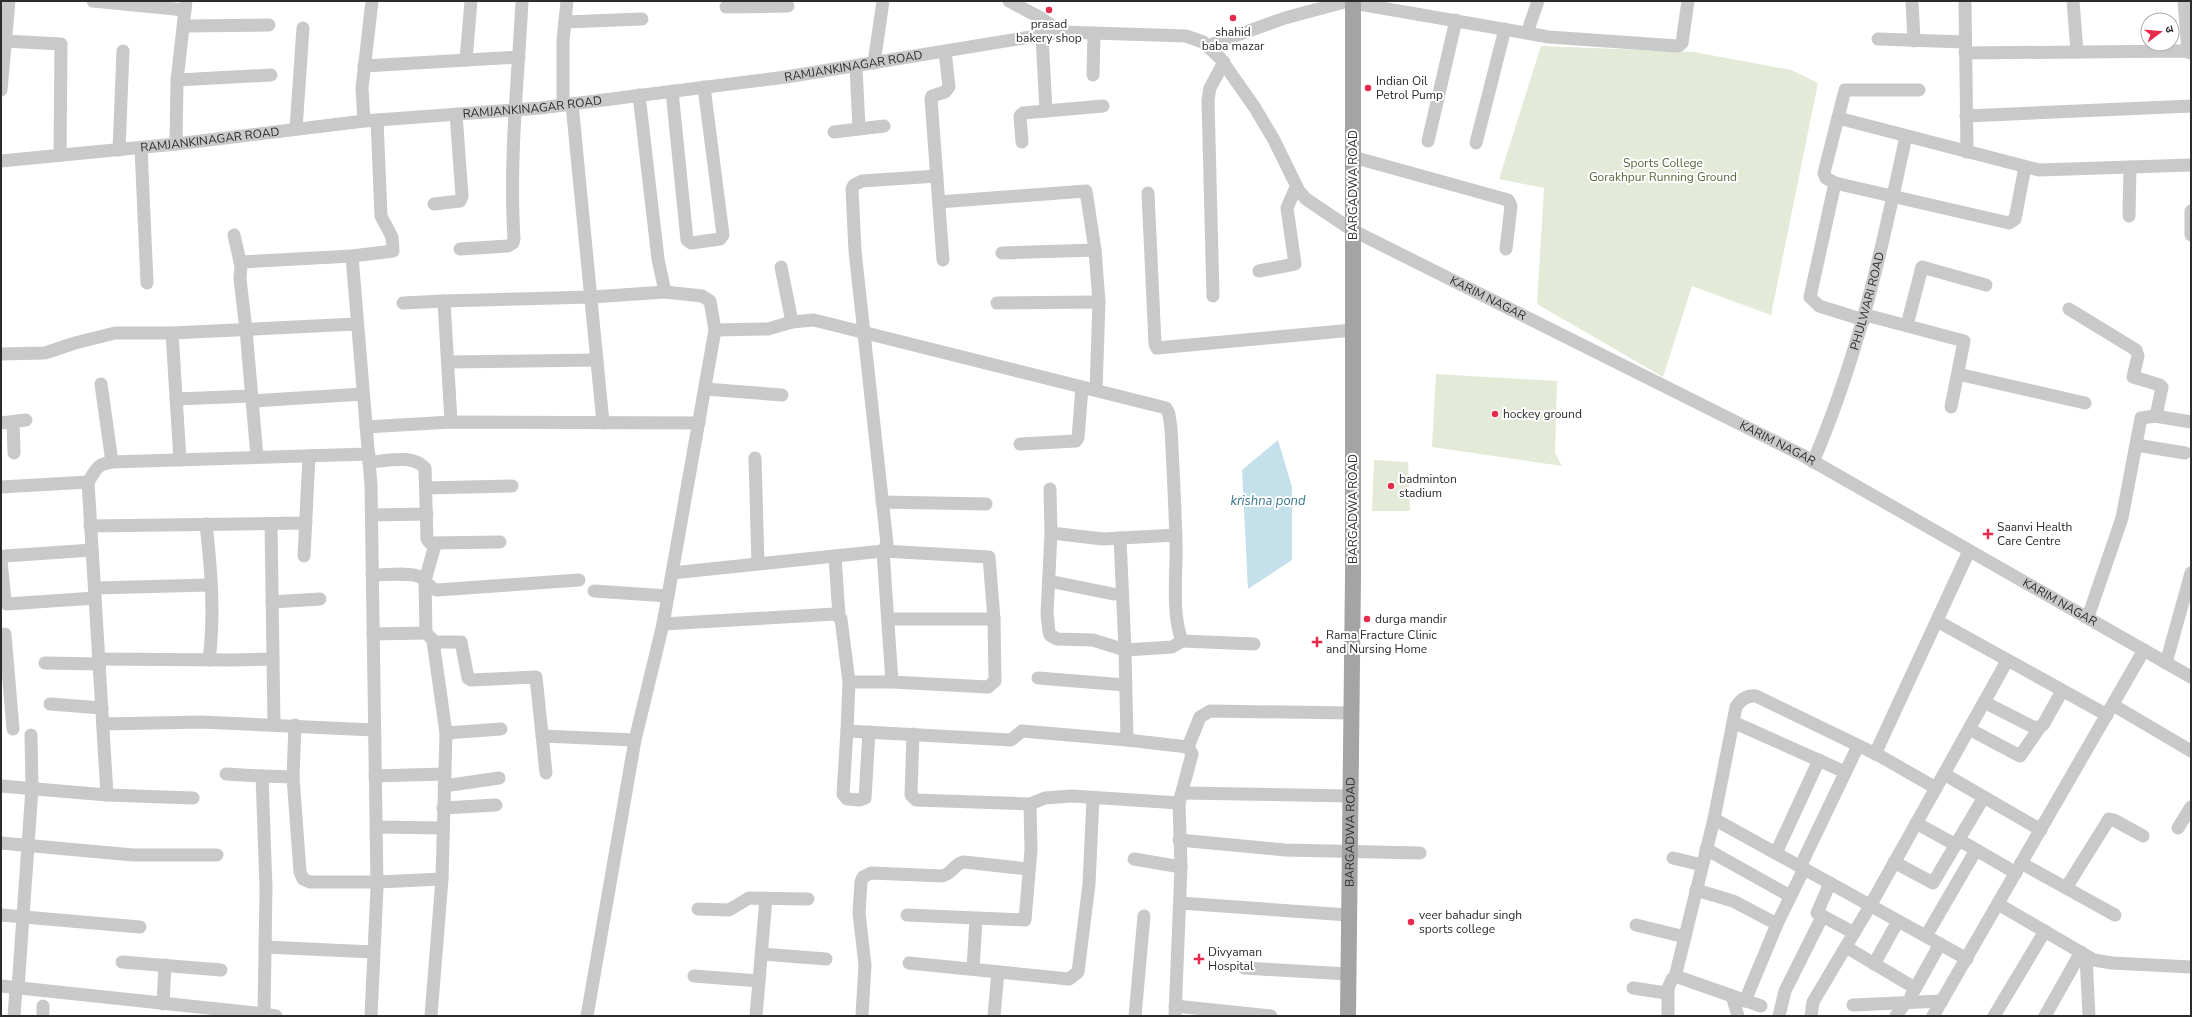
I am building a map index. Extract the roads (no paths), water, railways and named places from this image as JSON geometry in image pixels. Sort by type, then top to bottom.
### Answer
[{"type":"main road","name":"BARGADWA ROAD","points":[[1348,1016],[1348,850],[1351,713],[1353,330],[1351,2]]},
{"type":"street","points":[[1,89],[9,1]]},
{"type":"street","points":[[93,1],[186,6],[177,80],[176,144]]},
{"type":"street","points":[[240,262],[352,256],[390,252],[393,248],[392,237],[381,216],[371,120],[362,88],[372,1]]},
{"type":"street","points":[[466,60],[471,1]]},
{"type":"street","points":[[460,249],[508,246],[513,243],[513,125],[516,110],[522,1]]},
{"type":"street","points":[[567,1],[565,22],[567,104],[592,297],[603,423]]},
{"type":"street","points":[[874,63],[883,1]]},
{"type":"street","points":[[1009,1],[1030,6],[1061,32]]},
{"type":"street","points":[[1527,34],[1538,1]]},
{"type":"street","points":[[1207,46],[1285,18],[1351,2],[1556,38],[1678,46],[1682,43],[1688,1]]},
{"type":"street","points":[[1912,1],[1914,41]]},
{"type":"street","points":[[1965,1],[1967,152]]},
{"type":"street","points":[[2073,1],[2077,52]]},
{"type":"street","points":[[1878,39],[1914,41],[1965,48],[2077,52],[2190,52],[2184,1]]},
{"type":"street","points":[[726,7],[751,4],[788,6]]},
{"type":"street","points":[[565,22],[642,19]]},
{"type":"street","points":[[1428,141],[1456,20]]},
{"type":"street","points":[[184,26],[269,25]]},
{"type":"street","points":[[296,129],[303,28]]},
{"type":"street","points":[[1476,143],[1505,29]]},
{"type":"street","name":"RAMJANKINAGAR ROAD","points":[[1,161],[141,148],[371,120],[516,110],[639,96],[856,66],[1061,32],[1186,36],[1196,38],[1207,46],[1219,71],[1274,140],[1292,196]]},
{"type":"street","points":[[1093,75],[1094,33]]},
{"type":"street","points":[[1042,36],[1046,111]]},
{"type":"street","points":[[5,41],[61,44],[60,155]]},
{"type":"street","points":[[119,150],[123,51]]},
{"type":"street","points":[[943,260],[931,99],[932,96],[945,92],[949,87],[945,51]]},
{"type":"street","points":[[364,66],[519,57]]},
{"type":"street","points":[[856,66],[859,129]]},
{"type":"street","points":[[1213,296],[1208,100],[1210,88],[1219,71]]},
{"type":"street","points":[[177,80],[271,75]]},
{"type":"street","points":[[672,91],[687,240],[691,243],[720,239],[723,235],[704,87]]},
{"type":"street","points":[[1919,90],[1845,90],[1824,173],[1826,178],[1835,183],[1893,198],[2012,223],[2015,219],[2025,167]]},
{"type":"street","points":[[639,96],[658,259],[665,292]]},
{"type":"street","points":[[1022,142],[1021,114],[1103,106]]},
{"type":"street","points":[[1966,116],[2191,106]]},
{"type":"street","points":[[434,204],[460,201],[462,196],[456,114]]},
{"type":"street","points":[[1838,118],[2039,170],[2191,165]]},
{"type":"street","points":[[834,132],[884,126]]},
{"type":"street","name":"PHULWARI ROAD","points":[[1814,462],[1830,423],[1865,317],[1906,136]]},
{"type":"street","points":[[141,148],[147,283]]},
{"type":"street","points":[[1353,157],[1508,200],[1511,206],[1506,249]]},
{"type":"street","points":[[2129,216],[2130,167]]},
{"type":"street","points":[[892,682],[883,550],[887,544],[855,251],[852,189],[854,185],[862,181],[937,176]]},
{"type":"street","points":[[1835,183],[1810,297],[1819,306],[1907,325],[1962,339],[1965,344],[1951,407]]},
{"type":"street","points":[[939,202],[1086,191],[1095,250],[1099,302],[1096,390]]},
{"type":"street","points":[[1148,193],[1151,306],[1155,344],[1157,348],[1353,330]]},
{"type":"street","points":[[1259,271],[1295,264],[1287,211],[1292,196]]},
{"type":"street","name":"KARIM NAGAR","points":[[1292,196],[1306,199],[1352,230],[1814,462],[2191,677]]},
{"type":"street","points":[[2191,211],[2191,235]]},
{"type":"street","points":[[234,235],[240,262],[240,279],[257,457]]},
{"type":"street","points":[[1002,253],[1095,250]]},
{"type":"street","points":[[352,256],[356,324],[369,458],[372,515],[376,882],[371,1016]]},
{"type":"street","points":[[781,267],[792,322]]},
{"type":"street","points":[[1907,325],[1922,267],[1986,285]]},
{"type":"street","points":[[403,303],[592,297],[665,292],[707,297],[710,301],[715,330],[705,389],[663,624],[635,740],[587,1016]]},
{"type":"street","points":[[444,301],[451,422]]},
{"type":"street","points":[[997,303],[1099,302]]},
{"type":"street","points":[[2069,309],[2137,351],[2138,356],[2133,377],[2162,386],[2155,416]]},
{"type":"street","points":[[715,330],[768,329],[792,322],[814,320],[1166,408],[1169,414],[1176,536],[1178,630],[1182,641]]},
{"type":"street","points":[[1,354],[45,353],[115,333],[172,333],[356,324]]},
{"type":"street","points":[[172,333],[180,460]]},
{"type":"street","points":[[448,362],[597,360]]},
{"type":"street","points":[[1958,374],[2085,403]]},
{"type":"street","points":[[101,384],[112,462]]},
{"type":"street","points":[[1020,444],[1076,441],[1078,438],[1082,386]]},
{"type":"street","points":[[705,389],[782,395]]},
{"type":"street","points":[[176,399],[252,399],[363,394]]},
{"type":"street","points":[[2088,617],[2122,518],[2141,418],[2155,416],[2191,422]]},
{"type":"street","points":[[13,422],[14,453]]},
{"type":"street","points":[[366,427],[451,422],[699,423]]},
{"type":"street","points":[[2136,446],[2186,453]]},
{"type":"street","points":[[304,556],[309,456]]},
{"type":"street","points":[[107,794],[88,482],[95,468],[102,464],[112,462],[257,457],[309,456],[410,460],[420,462],[426,468],[428,539],[430,543],[435,545],[500,542]]},
{"type":"street","points":[[755,458],[758,564]]},
{"type":"street","points":[[1,487],[88,482]]},
{"type":"street","points":[[426,488],[512,486]]},
{"type":"street","points":[[1050,489],[1051,533],[1048,614],[1050,635],[1057,639],[1093,640],[1124,650],[1172,647],[1182,641],[1254,644]]},
{"type":"street","points":[[882,502],[986,504]]},
{"type":"street","points":[[372,515],[427,514]]},
{"type":"street","points":[[90,526],[306,523]]},
{"type":"street","points":[[206,524],[213,633],[209,660]]},
{"type":"street","points":[[271,524],[274,724]]},
{"type":"street","points":[[1051,533],[1103,539],[1176,536]]},
{"type":"street","points":[[1120,538],[1127,740]]},
{"type":"street","points":[[431,1016],[442,879],[446,733],[429,637],[426,579],[435,545]]},
{"type":"street","points":[[92,550],[5,556],[1,561],[5,600],[7,604],[95,593],[210,585]]},
{"type":"street","points":[[672,573],[883,550],[990,557],[994,619],[995,681],[992,685],[988,687],[892,682],[848,682]]},
{"type":"street","points":[[1875,754],[1969,550]]},
{"type":"street","points":[[835,556],[839,616],[841,619],[848,682],[848,731],[843,794],[847,798],[860,800],[865,798],[869,732]]},
{"type":"street","points":[[2166,663],[2191,573]]},
{"type":"street","points":[[372,575],[416,575],[426,579],[433,590],[579,580]]},
{"type":"street","points":[[1049,581],[1113,594]]},
{"type":"street","points":[[594,591],[668,596]]},
{"type":"street","points":[[272,602],[320,599]]},
{"type":"street","points":[[663,624],[835,614],[839,616]]},
{"type":"street","points":[[888,619],[994,619]]},
{"type":"street","points":[[1937,620],[2062,691],[2110,710],[2191,751]]},
{"type":"street","points":[[4,634],[5,682],[13,730]]},
{"type":"street","points":[[373,634],[429,637],[460,642],[468,678],[471,680],[536,677],[546,773]]},
{"type":"street","points":[[1934,1016],[2144,650]]},
{"type":"street","points":[[45,663],[273,658]]},
{"type":"street","points":[[1811,1016],[1813,1002],[1870,906],[2007,661]]},
{"type":"street","points":[[1038,678],[1125,685]]},
{"type":"street","points":[[1969,729],[2020,756],[2062,691]]},
{"type":"street","points":[[1668,1016],[1668,990],[1675,977],[1714,819],[1733,722],[1739,703],[1746,697],[1756,696],[1875,754],[1936,788]]},
{"type":"street","points":[[1984,702],[2035,728],[2040,727]]},
{"type":"street","points":[[50,704],[102,708]]},
{"type":"street","points":[[1188,747],[1200,717],[1210,711],[1351,713]]},
{"type":"street","points":[[103,724],[202,722],[274,724],[374,730]]},
{"type":"street","points":[[1733,722],[1845,772]]},
{"type":"street","points":[[295,725],[293,777],[300,872],[303,879],[310,882],[376,882],[442,879]]},
{"type":"street","points":[[446,733],[501,729]]},
{"type":"street","points":[[848,731],[1011,740],[1022,731],[1188,747]]},
{"type":"street","points":[[913,734],[912,798],[1030,804],[1045,798],[1072,796],[1093,798],[1350,796]]},
{"type":"street","points":[[14,1016],[32,788],[31,735]]},
{"type":"street","points":[[542,736],[635,740]]},
{"type":"street","points":[[1745,1001],[1777,924],[1858,746]]},
{"type":"street","points":[[1188,747],[1192,754],[1180,798],[1179,840],[1181,867],[1175,1011],[1271,1016]]},
{"type":"street","points":[[1776,853],[1819,760]]},
{"type":"street","points":[[226,774],[293,777]]},
{"type":"street","points":[[1944,774],[2040,830]]},
{"type":"street","points":[[1,986],[268,1015],[265,947],[266,888],[262,776]]},
{"type":"street","points":[[375,776],[444,780],[499,778]]},
{"type":"street","points":[[1,786],[107,794],[193,798]]},
{"type":"street","points":[[1894,862],[1933,883],[1984,797]]},
{"type":"street","points":[[909,963],[1069,979],[1078,972],[1089,884],[1093,798]]},
{"type":"street","points":[[443,808],[496,804]]},
{"type":"street","points":[[907,915],[1025,920],[1028,870],[1031,850],[1030,804]]},
{"type":"street","points":[[2178,828],[2191,807]]},
{"type":"street","points":[[1714,819],[1967,959]]},
{"type":"street","points":[[2066,888],[2105,822],[2109,819],[2114,820],[2143,836]]},
{"type":"street","points":[[1916,823],[1957,843],[2066,888],[2115,915]]},
{"type":"street","points":[[376,827],[443,828]]},
{"type":"street","points":[[1179,840],[1285,850],[1348,850],[1420,853]]},
{"type":"street","points":[[1,843],[133,855],[217,856]]},
{"type":"street","points":[[1706,849],[1790,896]]},
{"type":"street","points":[[1926,936],[1976,850]]},
{"type":"street","points":[[1673,858],[1702,865]]},
{"type":"street","points":[[1134,859],[1181,867]]},
{"type":"street","points":[[862,1016],[865,965],[859,913],[861,882],[863,877],[871,873],[942,876],[950,873],[961,862],[1028,870]]},
{"type":"street","points":[[1830,883],[1817,913],[1854,933]]},
{"type":"street","points":[[1696,890],[1732,901],[1777,924]]},
{"type":"street","points":[[698,909],[729,910],[745,898],[808,899]]},
{"type":"street","points":[[756,1016],[766,898]]},
{"type":"street","points":[[1180,903],[1348,915]]},
{"type":"street","points":[[1998,904],[2084,954],[2103,962],[2191,967]]},
{"type":"street","points":[[1,916],[140,927]]},
{"type":"street","points":[[1134,1016],[1144,916]]},
{"type":"street","points":[[1779,1016],[1785,991],[1822,917]]},
{"type":"street","points":[[973,969],[976,919]]},
{"type":"street","points":[[1874,964],[1898,921]]},
{"type":"street","points":[[1636,925],[1685,937]]},
{"type":"street","points":[[1994,1016],[2045,931]]},
{"type":"street","points":[[1896,1016],[1906,1003],[1940,944]]},
{"type":"street","points":[[265,947],[373,952]]},
{"type":"street","points":[[1846,947],[1915,988]]},
{"type":"street","points":[[762,954],[826,959]]},
{"type":"street","points":[[2045,1016],[2084,954]]},
{"type":"street","points":[[2084,954],[2089,1016]]},
{"type":"street","points":[[122,962],[221,970]]},
{"type":"street","points":[[163,1004],[165,965]]},
{"type":"street","points":[[1244,968],[1348,974]]},
{"type":"street","points":[[994,1016],[998,972]]},
{"type":"street","points":[[694,976],[759,981]]},
{"type":"street","points":[[1675,977],[1761,1006]]},
{"type":"street","points":[[1633,988],[1662,993],[1668,990]]},
{"type":"street","points":[[1732,996],[1738,1016]]},
{"type":"street","points":[[1853,1005],[1942,1001]]},
{"type":"water","name":"krishna pond","points":[[1278,440],[1292,487],[1292,560],[1248,589],[1242,470]]},
{"type":"place","name":"prasad bakery shop","points":[[1049,10]]},
{"type":"place","name":"shahid baba mazar","points":[[1233,18]]},
{"type":"place","name":"Indian Oil Petrol Pump","points":[[1368,88]]},
{"type":"place","name":"hockey ground","points":[[1495,414]]},
{"type":"place","name":"badminton stadium","points":[[1391,486]]},
{"type":"place","name":"Saanvi Health Care Centre","points":[[1988,534]]},
{"type":"place","name":"durga mandir","points":[[1367,619]]},
{"type":"place","name":"Rama Fracture Clinic and Nursing Home","points":[[1317,642]]},
{"type":"place","name":"veer bahadur singh sports college","points":[[1411,922]]},
{"type":"place","name":"Divyaman Hospital","points":[[1199,959]]},
{"type":"park label","name":"Sports College Gorakhpur Running Ground","points":[[1663,170]]}]
